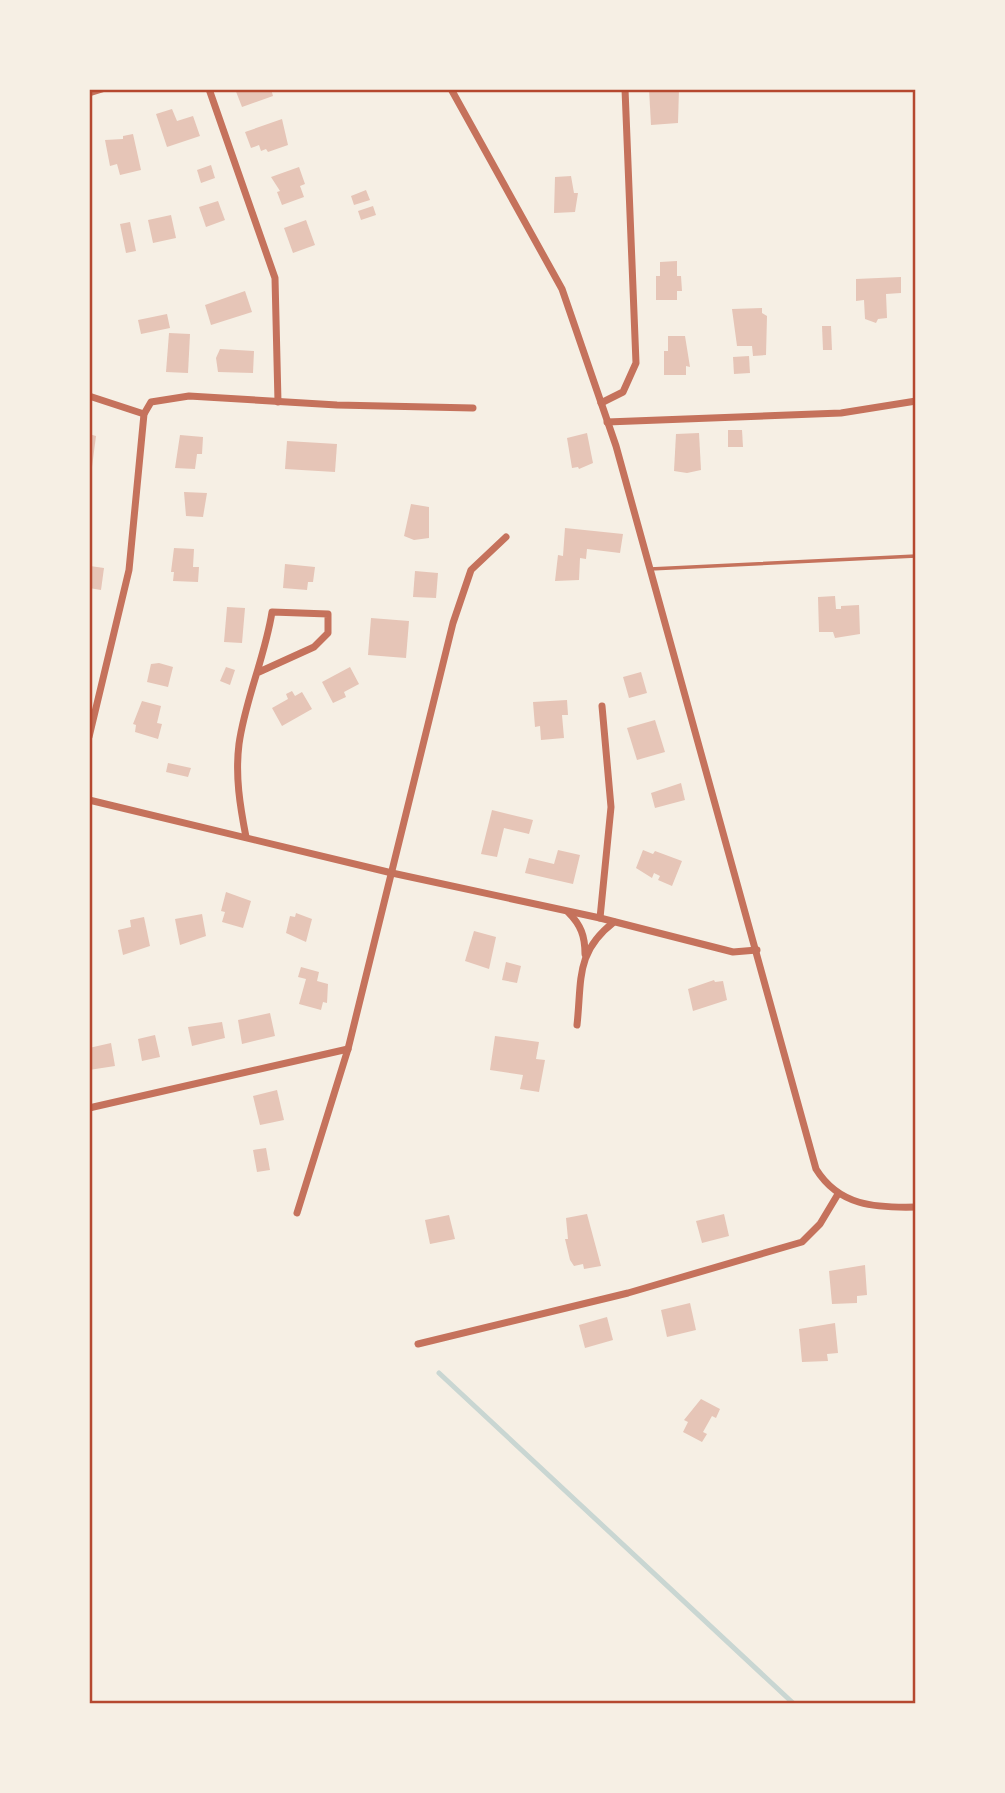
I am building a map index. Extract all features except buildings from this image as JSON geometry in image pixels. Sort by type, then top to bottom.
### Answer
[{"type":"street","points":[[89,93],[102,89]]},
{"type":"street","points":[[209,89],[275,278],[278,402]]},
{"type":"street","points":[[451,89],[562,289],[601,403],[797,1091],[811,1156],[824,1182],[838,1194],[862,1204],[916,1206]]},
{"type":"street","points":[[601,403],[623,392],[636,363],[625,89]]},
{"type":"street","points":[[89,396],[144,414]]},
{"type":"street","points":[[89,737],[129,570],[144,414],[151,402],[189,396],[278,402],[473,408]]},
{"type":"street","points":[[607,422],[841,413],[916,401]]},
{"type":"street","points":[[297,1213],[348,1049],[453,623],[471,570],[506,537]]},
{"type":"street","points":[[246,837],[237,790],[239,744],[272,612],[328,614],[328,634],[314,647],[259,672]]},
{"type":"street","points":[[600,918],[611,807],[602,706]]},
{"type":"street","points":[[89,800],[393,873],[600,918],[733,952],[757,950]]},
{"type":"street","points":[[568,911],[579,923],[585,939],[577,1025]]},
{"type":"street","points":[[585,955],[598,934],[614,922]]},
{"type":"street","points":[[89,1108],[348,1049]]},
{"type":"street","points":[[418,1344],[628,1293],[802,1242],[820,1224],[838,1194]]},
{"type":"lane","points":[[650,569],[916,556]]},
{"type":"waterway","points":[[439,1373],[794,1704]]}]
